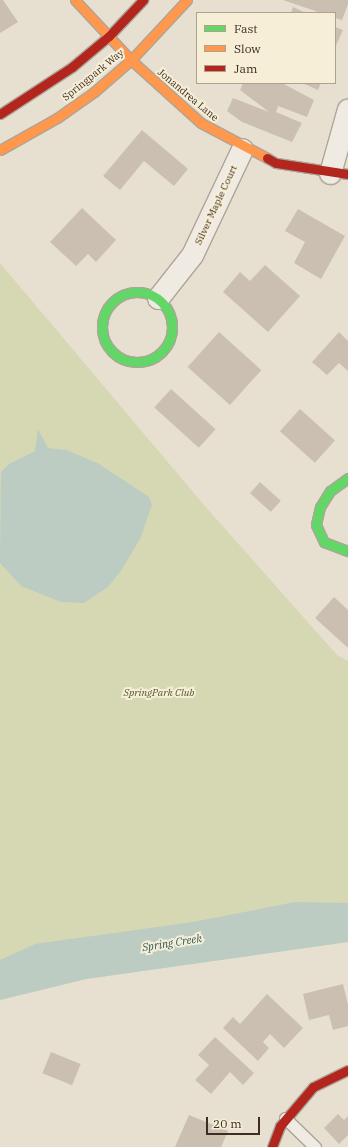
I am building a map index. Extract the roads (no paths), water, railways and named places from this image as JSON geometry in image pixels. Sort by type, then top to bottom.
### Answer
[{"type":"street","name":"Jonandrea Lane","points":[[75,0],[131,60],[201,123],[242,149],[276,163],[339,174]]},
{"type":"street","name":"Springpark Way","points":[[0,114],[38,92],[109,36],[143,0]]},
{"type":"street","name":"Springpark Way","points":[[0,150],[57,118],[131,60],[187,0]]},
{"type":"street","points":[[339,174],[348,109]]},
{"type":"street","name":"Silver Maple Court","points":[[158,298],[192,255],[242,149]]},
{"type":"street","points":[[142,291],[158,298],[169,311],[173,328],[168,345],[156,357],[140,363],[123,360],[109,350],[102,329],[102,317],[111,302],[126,293],[142,291]]},
{"type":"street","points":[[348,478],[330,491],[320,507],[316,525],[324,542],[348,551]]},
{"type":"street","points":[[272,1147],[285,1118],[313,1087],[348,1070]]},
{"type":"lane","points":[[285,1118],[315,1147]]},
{"type":"water","points":[[38,429],[48,448],[67,450],[99,464],[149,497],[152,505],[140,539],[121,571],[108,587],[84,603],[61,602],[21,586],[0,563],[1,472],[9,464],[35,451]]},
{"type":"water","name":"Spring Creek","points":[[295,902],[348,903],[348,942],[86,979],[0,1000],[0,960],[35,944],[193,922]]},
{"type":"park label","name":"SpringPark Club","points":[[159,693]]}]
